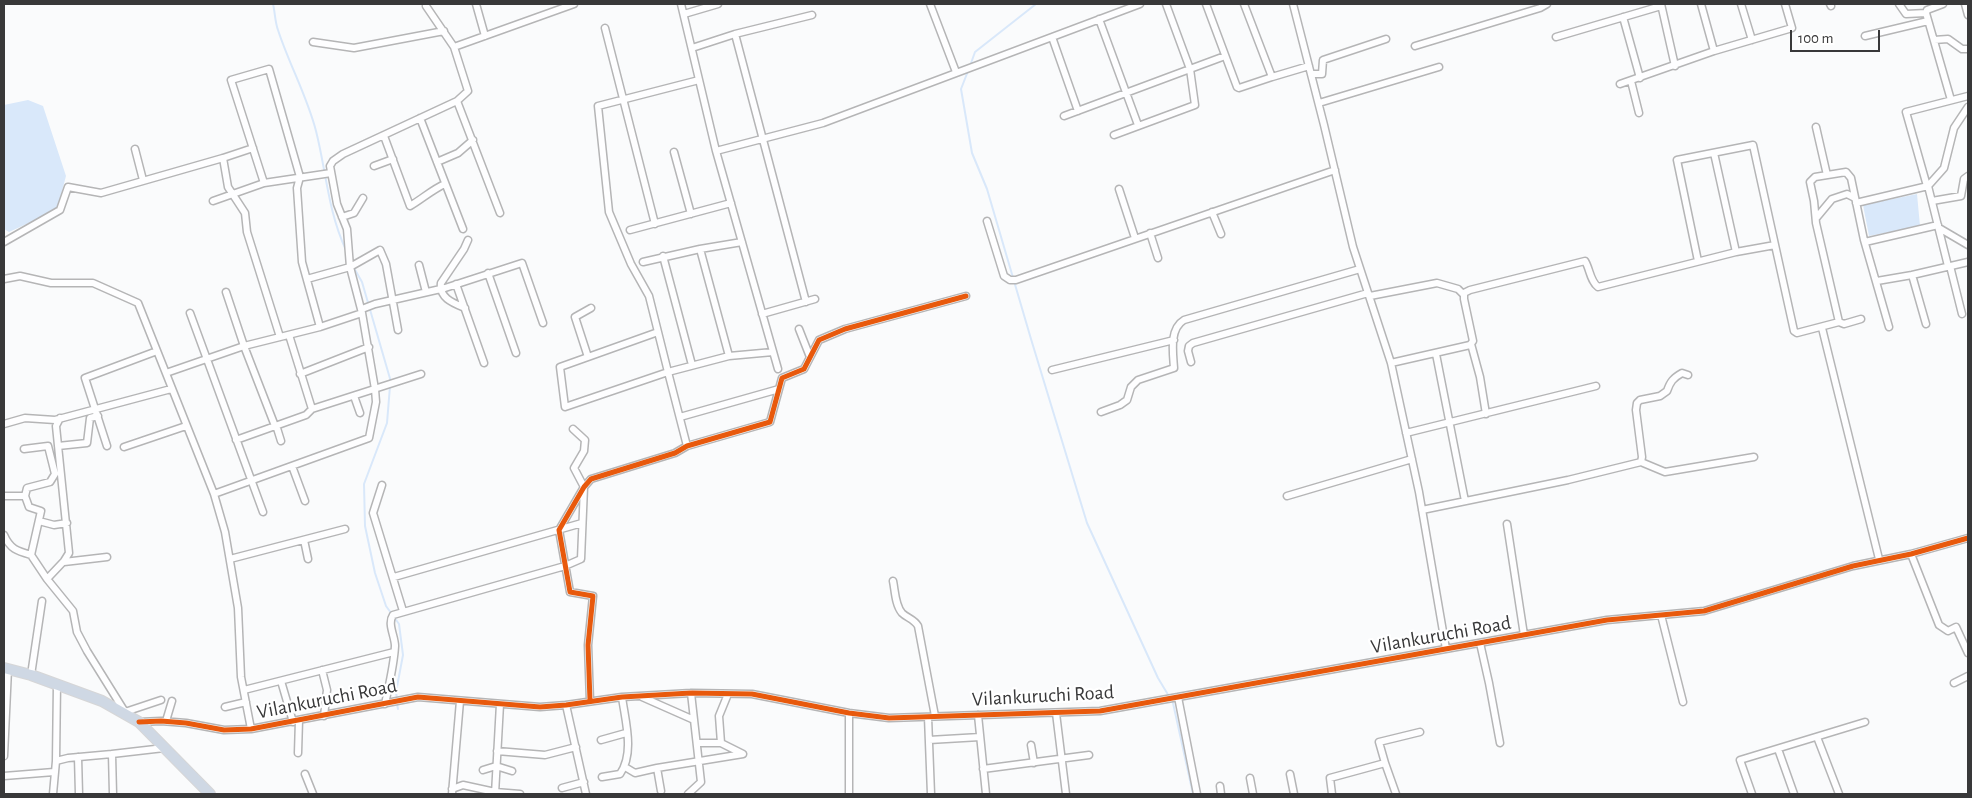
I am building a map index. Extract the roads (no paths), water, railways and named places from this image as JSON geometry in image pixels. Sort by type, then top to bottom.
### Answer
[{"type":"highway","points":[[6,668],[31,675],[102,701],[139,722],[210,794]]},
{"type":"street","points":[[476,4],[485,36]]},
{"type":"street","points":[[454,47],[574,4]]},
{"type":"street","points":[[682,4],[716,151],[778,369]]},
{"type":"street","points":[[684,14],[718,4]]},
{"type":"street","points":[[930,4],[956,72]]},
{"type":"street","points":[[716,151],[823,123],[1140,4]]},
{"type":"street","points":[[1114,135],[1195,105],[1190,69],[1166,4]]},
{"type":"street","points":[[1206,4],[1235,84],[1239,88],[1309,66]]},
{"type":"street","points":[[1244,4],[1272,77]]},
{"type":"street","points":[[1293,4],[1353,246],[1391,362],[1422,510],[1446,649]]},
{"type":"street","points":[[1416,46],[1540,8],[1547,4]]},
{"type":"street","points":[[1701,4],[1714,52]]},
{"type":"street","points":[[1741,4],[1752,40]]},
{"type":"street","points":[[1620,84],[1792,28],[1785,4]]},
{"type":"street","points":[[1899,4],[1906,14],[1927,11],[1943,4]]},
{"type":"street","points":[[1921,4],[1927,11],[1928,21],[1951,100]]},
{"type":"street","points":[[1965,4],[1968,15]]},
{"type":"street","points":[[1556,37],[1661,5],[1676,66]]},
{"type":"street","points":[[214,494],[369,438],[376,402],[369,347],[349,252],[347,228],[326,174],[333,161],[343,154],[457,101],[468,91],[454,47],[426,6]]},
{"type":"street","points":[[692,48],[735,34],[812,15]]},
{"type":"street","points":[[1623,17],[1640,78]]},
{"type":"street","points":[[1099,19],[1138,125]]},
{"type":"street","points":[[1865,36],[1928,21]]},
{"type":"street","points":[[605,28],[655,224]]},
{"type":"street","points":[[312,42],[354,48],[444,32]]},
{"type":"street","points":[[735,34],[806,302]]},
{"type":"street","points":[[1052,36],[1078,111]]},
{"type":"street","points":[[1934,40],[1948,38],[1962,49],[1968,49]]},
{"type":"street","points":[[1311,74],[1322,74],[1323,60],[1386,39]]},
{"type":"street","points":[[1064,116],[1225,56]]},
{"type":"street","points":[[1319,104],[1439,66]]},
{"type":"street","points":[[264,183],[231,80],[269,69],[300,177],[298,188],[301,253],[320,327]]},
{"type":"street","points":[[687,446],[650,296],[622,245],[609,212],[598,106],[700,80]]},
{"type":"street","points":[[1631,81],[1639,113]]},
{"type":"street","points":[[1962,314],[1906,112],[1968,96]]},
{"type":"street","points":[[457,101],[500,213]]},
{"type":"street","points":[[1855,201],[1928,186],[1944,168],[1954,128],[1968,107]]},
{"type":"street","points":[[420,118],[463,229]]},
{"type":"street","points":[[1816,127],[1827,175]]},
{"type":"street","points":[[384,136],[410,206],[431,193],[435,188],[445,184]]},
{"type":"street","points":[[436,162],[458,153],[473,140]]},
{"type":"street","points":[[1698,261],[1678,160],[1753,145],[1794,331],[1797,333],[1839,322],[1844,324],[1861,319]]},
{"type":"street","points":[[4,242],[60,210],[68,187],[101,193],[253,148]]},
{"type":"street","points":[[135,149],[143,180]]},
{"type":"street","points":[[674,152],[690,214]]},
{"type":"street","points":[[1714,153],[1736,252]]},
{"type":"street","points":[[223,158],[228,187],[245,213],[247,232],[280,337]]},
{"type":"street","points":[[374,166],[392,159]]},
{"type":"street","points":[[987,221],[1004,276],[1014,280],[1335,170]]},
{"type":"street","points":[[1839,322],[1816,219],[1810,182],[1815,177],[1846,172],[1849,174],[1864,242],[1890,327]]},
{"type":"street","points":[[212,201],[264,183],[326,174]]},
{"type":"street","points":[[1932,201],[1961,196],[1964,179],[1968,176]]},
{"type":"street","points":[[1119,189],[1135,238]]},
{"type":"street","points":[[1816,219],[1832,199],[1847,194],[1855,201]]},
{"type":"street","points":[[342,217],[354,213],[363,198]]},
{"type":"street","points":[[630,230],[731,203]]},
{"type":"street","points":[[1212,212],[1221,234]]},
{"type":"street","points":[[1864,242],[1939,227],[1968,245]]},
{"type":"street","points":[[1150,233],[1158,258]]},
{"type":"street","points":[[464,308],[447,301],[440,289],[441,283],[468,240]]},
{"type":"street","points":[[643,262],[700,248],[742,242]]},
{"type":"street","points":[[1464,293],[1585,261],[1594,284],[1598,287],[1698,261],[1775,245]]},
{"type":"street","points":[[700,248],[729,356]]},
{"type":"street","points":[[307,278],[352,265],[380,250],[386,264],[391,300],[398,330]]},
{"type":"street","points":[[663,256],[692,365]]},
{"type":"street","points":[[1877,281],[1968,262]]},
{"type":"street","points":[[166,373],[244,346],[320,327],[375,304],[440,289],[522,263],[543,323]]},
{"type":"street","points":[[419,265],[426,292]]},
{"type":"street","points":[[1101,412],[1120,405],[1127,400],[1131,387],[1138,380],[1174,368],[1174,333],[1179,323],[1184,320],[1360,269]]},
{"type":"street","points":[[488,273],[516,353]]},
{"type":"street","points":[[1912,275],[1926,324]]},
{"type":"street","points":[[4,279],[20,276],[51,283],[93,283],[138,302],[214,494],[225,532],[238,608],[242,677],[251,729]]},
{"type":"street","points":[[1190,362],[1188,351],[1189,346],[1193,343],[1368,293],[1370,296],[1437,282],[1464,293]]},
{"type":"street","points":[[456,284],[484,363]]},
{"type":"street","points":[[226,292],[244,346],[282,441]]},
{"type":"street","points":[[1464,293],[1473,341],[1471,344],[1480,377],[1486,414]]},
{"type":"street","points":[[590,701],[588,645],[593,596],[570,592],[559,530],[584,487],[591,479],[675,453],[687,446],[770,422],[782,378],[804,369],[819,340],[845,329],[966,296]]},
{"type":"street","points":[[762,314],[814,299]]},
{"type":"street","points":[[588,357],[574,317],[591,308]]},
{"type":"street","points":[[190,313],[263,512]]},
{"type":"street","points":[[1822,328],[1879,559]]},
{"type":"street","points":[[799,329],[810,357]]},
{"type":"street","points":[[658,332],[560,367],[566,407],[692,365],[729,356],[773,352]]},
{"type":"street","points":[[289,335],[312,410]]},
{"type":"street","points":[[1052,370],[1174,340]]},
{"type":"street","points":[[1391,362],[1436,354],[1471,344]]},
{"type":"street","points":[[300,374],[369,347]]},
{"type":"street","points":[[107,446],[85,378],[157,351]]},
{"type":"street","points":[[1436,354],[1465,501]]},
{"type":"street","points":[[1641,462],[1637,403],[1640,400],[1660,396],[1667,391],[1670,382],[1676,377],[1682,373],[1688,375]]},
{"type":"street","points":[[236,440],[306,415],[312,410],[421,374]]},
{"type":"street","points":[[1406,433],[1596,386]]},
{"type":"street","points":[[4,424],[25,418],[60,418],[171,389]]},
{"type":"street","points":[[680,417],[779,389]]},
{"type":"street","points":[[354,396],[360,413]]},
{"type":"street","points":[[58,446],[87,442],[90,418],[98,416]]},
{"type":"street","points":[[47,579],[64,562],[69,553],[56,426],[60,418]]},
{"type":"street","points":[[124,447],[186,426]]},
{"type":"street","points":[[385,704],[395,644],[392,617],[403,611],[581,560],[584,487],[574,468],[584,451],[585,440],[573,429]]},
{"type":"street","points":[[24,449],[48,446],[55,474],[50,482],[27,488],[25,496],[29,507],[41,511],[31,555]]},
{"type":"street","points":[[1422,510],[1568,480],[1641,462],[1665,472],[1754,457]]},
{"type":"street","points":[[1287,496],[1412,459]]},
{"type":"street","points":[[292,466],[305,501]]},
{"type":"street","points":[[382,484],[374,512],[403,611]]},
{"type":"street","points":[[4,496],[25,496]]},
{"type":"street","points":[[39,521],[54,525],[67,523]]},
{"type":"street","points":[[394,577],[582,523]]},
{"type":"street","points":[[1507,524],[1524,635]]},
{"type":"street","points":[[230,559],[345,529]]},
{"type":"street","points":[[4,535],[8,545],[15,551],[31,555],[47,579],[73,610],[77,632],[126,714],[161,700]]},
{"type":"street","name":"Vilankuruchi Road","points":[[139,722],[166,721],[224,730],[251,729],[418,697],[540,707],[622,697],[690,693],[752,694],[889,718],[1100,712],[1607,620],[1704,611],[1879,559],[1912,554],[1968,538]]},
{"type":"street","points":[[304,540],[308,559]]},
{"type":"street","points":[[1912,554],[1939,625],[1948,631],[1956,627],[1968,653]]},
{"type":"street","points":[[64,562],[107,557]]},
{"type":"street","points":[[893,581],[900,610],[918,626],[932,716],[929,740],[931,794]]},
{"type":"street","points":[[31,675],[42,601]]},
{"type":"street","points":[[1660,615],[1683,702]]},
{"type":"street","points":[[1480,643],[1500,743]]},
{"type":"street","points":[[244,690],[394,652]]},
{"type":"street","points":[[4,756],[6,668]]},
{"type":"street","points":[[322,670],[327,690],[324,716]]},
{"type":"street","points":[[1954,683],[1968,676]]},
{"type":"street","points":[[281,681],[296,721],[298,753]]},
{"type":"street","points":[[53,794],[56,762],[56,684]]},
{"type":"street","points":[[688,794],[702,782],[690,693]]},
{"type":"street","points":[[721,743],[719,716],[728,694]]},
{"type":"street","points":[[640,696],[694,720]]},
{"type":"street","points":[[602,777],[620,774],[625,767],[628,749],[622,697]]},
{"type":"street","points":[[1173,698],[1197,794]]},
{"type":"street","points":[[166,721],[172,701]]},
{"type":"street","points":[[452,792],[460,701]]},
{"type":"street","points":[[226,707],[246,702]]},
{"type":"street","points":[[495,793],[500,704]]},
{"type":"street","points":[[566,705],[586,794]]},
{"type":"street","points":[[849,712],[849,794]]},
{"type":"street","points":[[1056,713],[1066,794]]},
{"type":"street","points":[[978,715],[986,794]]},
{"type":"street","points":[[1752,794],[1740,760],[1865,722]]},
{"type":"street","points":[[1393,794],[1379,742],[1420,732]]},
{"type":"street","points":[[601,740],[626,733]]},
{"type":"street","points":[[929,740],[980,737]]},
{"type":"street","points":[[1817,737],[1839,794]]},
{"type":"street","points":[[625,767],[635,773],[743,754],[721,743],[697,743]]},
{"type":"street","points":[[1031,745],[1034,763]]},
{"type":"street","points":[[496,751],[545,755],[576,747]]},
{"type":"street","points":[[56,762],[78,757],[164,748]]},
{"type":"street","points":[[1778,749],[1794,794]]},
{"type":"street","points":[[112,754],[113,794]]},
{"type":"street","points":[[983,769],[1089,755]]},
{"type":"street","points":[[78,757],[80,794]]},
{"type":"street","points":[[1332,794],[1330,778],[1385,763]]},
{"type":"street","points":[[483,770],[496,766],[512,771]]},
{"type":"street","points":[[657,768],[661,791]]},
{"type":"street","points":[[4,776],[54,772]]},
{"type":"street","points":[[305,774],[313,794]]},
{"type":"street","points":[[1290,774],[1294,794]]},
{"type":"street","points":[[1250,778],[1253,794]]},
{"type":"street","points":[[562,788],[584,782]]},
{"type":"street","points":[[452,792],[463,785],[495,793],[520,794]]},
{"type":"street","points":[[1220,786],[1221,794]]},
{"type":"water","points":[[28,100],[43,106],[66,176],[57,210],[9,232],[4,229],[4,105]]},
{"type":"water","points":[[1917,194],[1920,226],[1869,236],[1863,205]]},
{"type":"waterway","points":[[273,4],[278,30],[316,131],[331,206],[346,250]]},
{"type":"waterway","points":[[970,66],[975,52],[1036,4]]},
{"type":"waterway","points":[[968,71],[961,89],[972,153],[987,189],[1087,523],[1158,678],[1173,703],[1193,794]]},
{"type":"waterway","points":[[354,268],[362,282],[391,382]]},
{"type":"waterway","points":[[390,386],[387,423],[364,484],[365,526],[375,573],[386,606],[399,624],[403,655],[396,692],[397,699]]},
{"type":"waterway","points":[[397,704],[398,709]]}]
